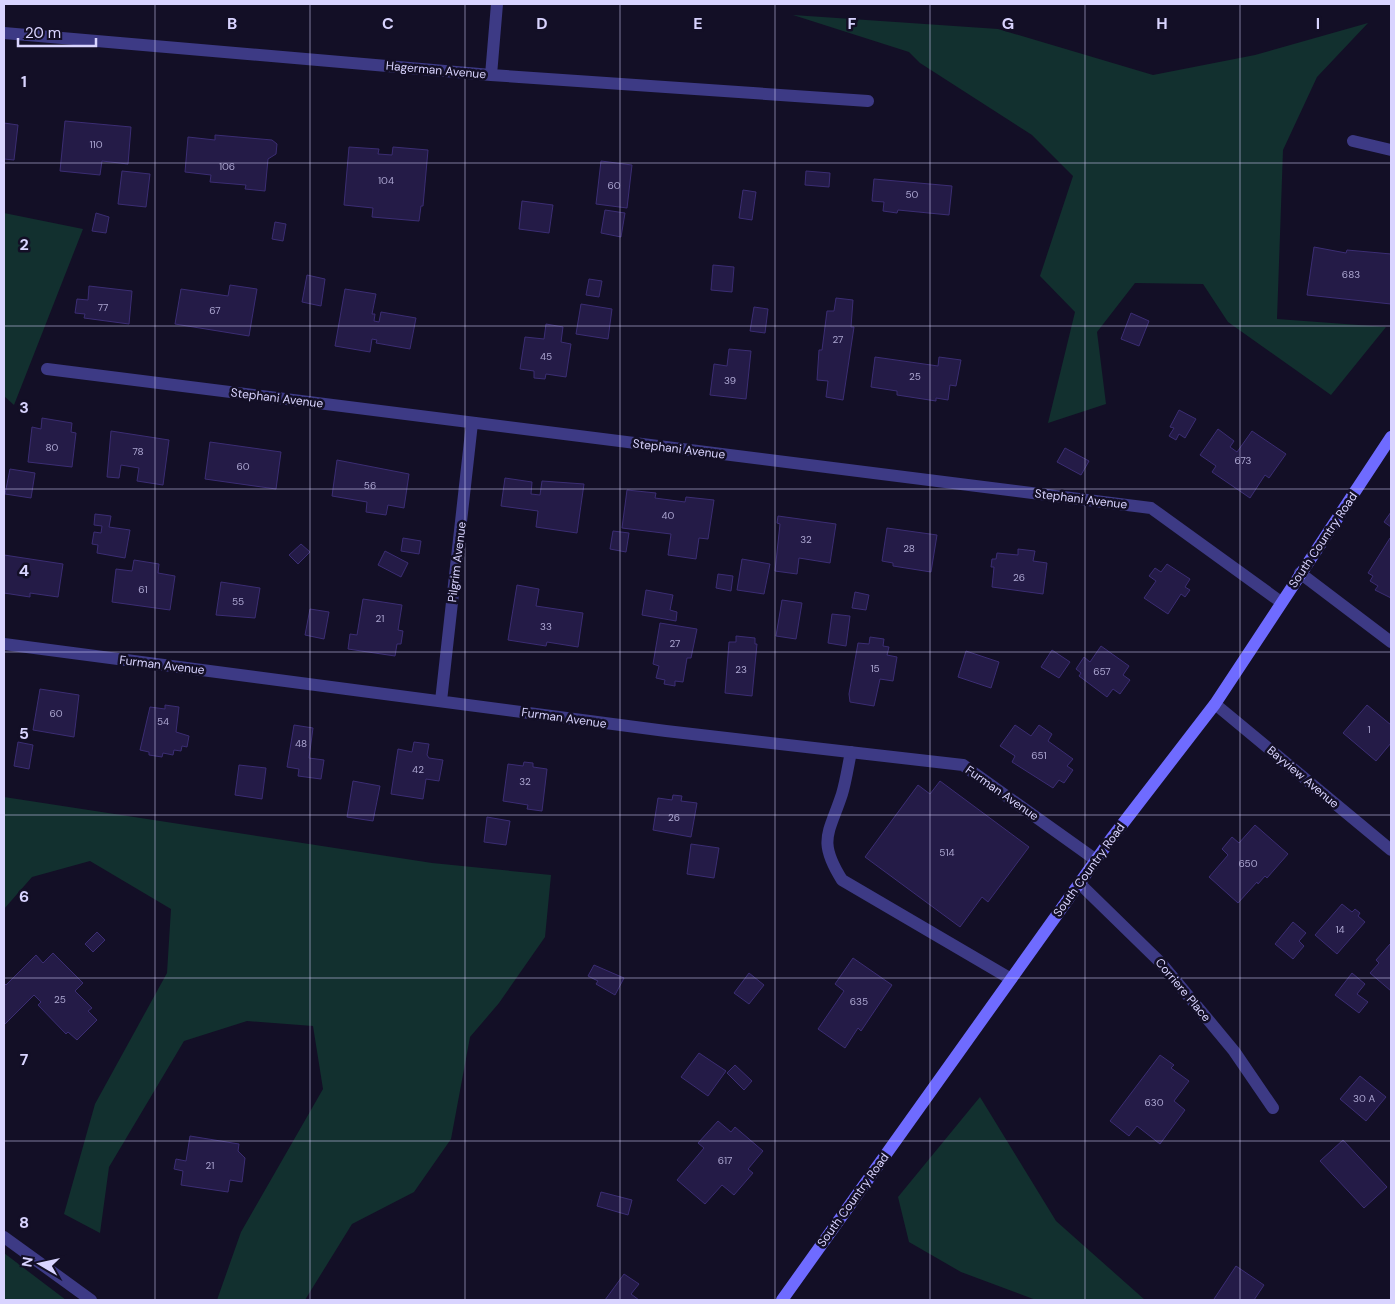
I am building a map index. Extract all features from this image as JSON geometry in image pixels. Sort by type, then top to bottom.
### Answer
[{"type":"main road","name":"South Country Road","points":[[782,1300],[1079,883],[1215,704],[1391,437]]},
{"type":"street","points":[[491,75],[497,4]]},
{"type":"street","name":"Hagerman Avenue","points":[[4,32],[491,75],[868,101]]},
{"type":"street","points":[[1353,141],[1391,150]]},
{"type":"street","name":"Stephani Avenue","points":[[47,369],[1151,508],[1282,602]]},
{"type":"street","name":"Pilgrim Avenue","points":[[441,700],[472,423]]},
{"type":"street","points":[[1300,574],[1391,642]]},
{"type":"street","name":"Furman Avenue","points":[[4,644],[666,731],[963,765],[1096,860]]},
{"type":"street","name":"Bayview Avenue","points":[[1215,704],[1391,850]]},
{"type":"street","points":[[851,752],[842,794],[827,837],[827,850],[832,864],[842,880],[1011,979]]},
{"type":"street","name":"Corriere Place","points":[[1079,883],[1161,963],[1234,1051],[1273,1108]]},
{"type":"street","points":[[4,1237],[91,1300]]},
{"type":"green space","points":[[793,15],[998,29],[1153,75],[1255,55],[1368,23],[1317,77],[1283,150],[1277,319],[1386,327],[1331,395],[1228,322],[1203,284],[1135,283],[1097,332],[1106,404],[1048,423],[1075,312],[1040,276],[1073,176],[1032,135],[920,63],[909,52]]},
{"type":"green space","points":[[4,213],[83,229],[14,405],[4,396]]},
{"type":"green space","points":[[4,797],[432,863],[551,875],[545,937],[499,1003],[470,1037],[451,1139],[414,1192],[352,1224],[305,1300],[217,1300],[241,1232],[323,1089],[313,1026],[247,1021],[184,1041],[109,1167],[100,1233],[64,1214],[95,1104],[167,973],[171,909],[90,861],[32,877],[4,909]]},
{"type":"green space","points":[[980,1097],[1056,1221],[1145,1300],[1036,1300],[961,1272],[909,1242],[898,1197]]},
{"type":"green space","points":[[4,1253],[66,1300],[4,1300]]},
{"type":"building","points":[[65,121],[131,127],[128,164],[102,161],[100,175],[60,171]]},
{"type":"building","points":[[4,123],[18,125],[14,160],[4,159]]},
{"type":"building","points":[[215,135],[272,140],[277,144],[276,154],[268,159],[265,191],[245,189],[246,185],[210,182],[211,175],[185,172],[188,137],[215,140]]},
{"type":"building","points":[[349,147],[379,149],[378,154],[392,155],[393,147],[428,150],[423,206],[421,206],[419,221],[372,217],[373,208],[344,205]]},
{"type":"building","points":[[601,161],[632,165],[627,208],[596,204]]},
{"type":"building","points":[[122,171],[150,174],[146,207],[118,204]]},
{"type":"building","points":[[806,171],[830,173],[829,187],[805,185]]},
{"type":"building","points":[[874,179],[952,186],[949,215],[898,210],[897,213],[883,211],[884,202],[872,201]]},
{"type":"building","points":[[743,190],[756,192],[752,220],[739,218]]},
{"type":"building","points":[[522,201],[553,205],[549,233],[519,229]]},
{"type":"building","points":[[605,210],[625,213],[621,237],[601,233]]},
{"type":"building","points":[[96,213],[109,217],[106,233],[92,231]]},
{"type":"building","points":[[275,222],[286,224],[283,241],[272,239]]},
{"type":"building","points":[[1314,247],[1346,253],[1347,250],[1391,254],[1391,304],[1307,295]]},
{"type":"building","points":[[713,265],[734,267],[732,292],[711,290]]},
{"type":"building","points":[[307,275],[325,279],[321,306],[302,302]]},
{"type":"building","points":[[589,279],[602,281],[599,297],[586,295]]},
{"type":"building","points":[[230,285],[257,289],[249,336],[175,324],[181,289],[228,296]]},
{"type":"building","points":[[89,286],[132,291],[129,324],[84,318],[85,314],[75,313],[77,299],[88,300]]},
{"type":"building","points":[[345,289],[376,294],[372,314],[375,314],[374,321],[379,322],[381,312],[416,318],[410,349],[376,343],[377,340],[372,339],[370,352],[335,346]]},
{"type":"building","points":[[836,298],[853,300],[851,327],[854,327],[843,400],[826,397],[828,381],[817,380],[819,350],[822,350],[827,311],[834,311]]},
{"type":"building","points":[[581,304],[612,309],[608,339],[576,334]]},
{"type":"building","points":[[754,307],[768,309],[765,333],[750,331]]},
{"type":"building","points":[[1131,313],[1149,321],[1139,346],[1121,339]]},
{"type":"building","points":[[546,324],[563,327],[561,342],[571,344],[566,377],[546,374],[545,379],[534,378],[534,371],[520,369],[525,337],[544,339]]},
{"type":"building","points":[[729,349],[751,351],[746,399],[710,395],[714,364],[727,366]]},
{"type":"building","points":[[875,357],[938,366],[939,357],[961,360],[956,386],[950,385],[948,400],[936,398],[936,401],[897,395],[897,391],[871,387]]},
{"type":"building","points":[[1179,410],[1196,419],[1185,438],[1179,434],[1176,440],[1169,436],[1174,428],[1170,427]]},
{"type":"building","points":[[42,418],[72,423],[71,432],[76,433],[72,467],[28,462],[32,427],[41,429]]},
{"type":"building","points":[[1218,429],[1234,441],[1230,447],[1237,452],[1252,431],[1286,454],[1269,478],[1265,475],[1250,498],[1212,472],[1216,466],[1200,455]]},
{"type":"building","points":[[111,431],[169,440],[163,485],[137,481],[139,468],[121,465],[119,478],[107,477]]},
{"type":"building","points":[[210,442],[281,452],[276,489],[205,479]]},
{"type":"building","points":[[1065,448],[1089,461],[1081,475],[1057,462]]},
{"type":"building","points":[[337,460],[409,474],[404,508],[388,505],[386,515],[366,512],[367,502],[332,496]]},
{"type":"building","points":[[10,469],[35,473],[31,498],[5,494]]},
{"type":"building","points":[[505,478],[532,482],[531,494],[540,495],[542,481],[584,484],[577,533],[536,527],[538,511],[501,506]]},
{"type":"building","points":[[627,490],[656,493],[655,498],[685,502],[686,497],[714,500],[708,539],[699,538],[696,559],[668,555],[671,534],[622,528]]},
{"type":"building","points":[[1391,512],[1391,527],[1384,522]]},
{"type":"building","points":[[95,514],[111,516],[109,527],[130,530],[125,558],[97,553],[98,545],[92,544],[94,532],[101,533],[102,526],[94,525]]},
{"type":"building","points":[[778,516],[836,524],[830,563],[799,558],[797,574],[775,571],[780,524],[777,523]]},
{"type":"building","points":[[887,528],[937,535],[931,572],[893,566],[893,563],[882,561]]},
{"type":"building","points":[[613,531],[629,533],[626,552],[610,549]]},
{"type":"building","points":[[403,538],[421,541],[419,554],[401,551]]},
{"type":"building","points":[[1390,538],[1391,598],[1375,590],[1378,586],[1370,581],[1373,576],[1368,573]]},
{"type":"building","points":[[301,544],[310,552],[298,564],[289,555]]},
{"type":"building","points":[[1018,549],[1035,551],[1033,561],[1047,563],[1043,594],[992,587],[994,567],[991,567],[992,559],[996,559],[997,553],[1018,555]]},
{"type":"building","points":[[385,551],[408,563],[401,577],[378,565]]},
{"type":"building","points":[[4,555],[63,564],[58,597],[30,593],[30,597],[4,593]]},
{"type":"building","points":[[742,559],[770,564],[764,594],[737,590]]},
{"type":"building","points":[[134,560],[159,564],[158,573],[175,576],[170,610],[112,602],[116,569],[132,571]]},
{"type":"building","points":[[1167,564],[1190,579],[1185,587],[1190,590],[1185,597],[1181,594],[1168,614],[1144,598],[1156,581],[1149,576],[1155,568],[1161,572]]},
{"type":"building","points":[[718,574],[733,576],[731,591],[716,588]]},
{"type":"building","points":[[221,582],[260,588],[255,618],[216,615]]},
{"type":"building","points":[[517,585],[539,589],[536,606],[583,613],[578,647],[547,642],[546,646],[508,640]]},
{"type":"building","points":[[646,590],[673,595],[670,610],[677,612],[676,621],[642,615]]},
{"type":"building","points":[[855,592],[869,595],[866,610],[852,608]]},
{"type":"building","points":[[363,599],[402,605],[398,630],[403,631],[401,644],[397,644],[395,656],[348,649],[350,634],[357,635]]},
{"type":"building","points":[[782,600],[802,603],[796,639],[776,636]]},
{"type":"building","points":[[310,609],[329,612],[324,639],[305,635]]},
{"type":"building","points":[[832,614],[850,616],[846,646],[828,643]]},
{"type":"building","points":[[660,623],[697,629],[691,658],[687,658],[683,682],[675,681],[675,686],[664,684],[665,680],[656,678],[659,666],[653,664]]},
{"type":"building","points":[[736,636],[755,638],[755,644],[757,644],[752,696],[725,693],[729,642],[736,642]]},
{"type":"building","points":[[870,637],[884,639],[883,646],[889,647],[887,655],[897,657],[893,681],[880,679],[874,706],[850,702],[849,694],[858,643],[869,644]]},
{"type":"building","points":[[1101,646],[1129,666],[1123,675],[1130,680],[1120,694],[1113,689],[1107,697],[1079,676],[1081,673],[1076,669],[1084,657],[1090,662]]},
{"type":"building","points":[[1052,650],[1070,662],[1059,678],[1041,667]]},
{"type":"building","points":[[966,651],[999,662],[991,688],[958,677]]},
{"type":"building","points":[[40,689],[79,695],[74,737],[33,730]]},
{"type":"building","points":[[165,705],[179,707],[176,732],[189,736],[187,747],[182,746],[181,751],[174,750],[173,755],[163,753],[162,757],[149,755],[149,752],[140,750],[150,707],[165,709]]},
{"type":"building","points":[[1367,705],[1391,725],[1391,743],[1376,761],[1343,733]]},
{"type":"building","points":[[294,725],[313,728],[309,758],[324,760],[321,779],[298,776],[299,769],[287,767]]},
{"type":"building","points":[[1015,725],[1031,736],[1039,725],[1052,734],[1048,741],[1073,759],[1067,766],[1073,770],[1064,783],[1059,780],[1053,788],[1012,762],[1015,756],[1000,746]]},
{"type":"building","points":[[18,742],[33,745],[29,769],[14,766]]},
{"type":"building","points":[[414,742],[429,744],[427,755],[429,758],[443,760],[439,781],[426,779],[423,799],[391,794],[398,749],[412,752]]},
{"type":"building","points":[[524,762],[533,763],[533,767],[547,769],[542,811],[527,809],[528,805],[503,801],[508,764],[523,766]]},
{"type":"building","points":[[239,765],[266,768],[262,799],[235,795]]},
{"type":"building","points":[[353,781],[380,786],[373,821],[347,817]]},
{"type":"building","points":[[940,781],[1029,847],[988,902],[982,897],[960,927],[865,857],[918,785],[930,794]]},
{"type":"building","points":[[673,795],[682,796],[681,801],[697,803],[691,837],[653,830],[658,798],[672,800]]},
{"type":"building","points":[[487,817],[510,821],[506,845],[484,842]]},
{"type":"building","points":[[1255,825],[1288,854],[1267,878],[1265,876],[1258,884],[1257,882],[1238,903],[1209,877],[1228,855],[1222,849],[1232,837],[1239,843]]},
{"type":"building","points":[[691,844],[719,848],[714,878],[687,874]]},
{"type":"building","points":[[1342,904],[1352,912],[1355,909],[1360,913],[1358,916],[1365,922],[1337,954],[1315,935]]},
{"type":"building","points":[[1293,922],[1306,933],[1299,941],[1304,946],[1293,959],[1275,944]]},
{"type":"building","points":[[97,932],[105,940],[93,952],[85,944]]},
{"type":"building","points":[[1390,944],[1391,991],[1370,973],[1379,963],[1376,960]]},
{"type":"building","points":[[53,953],[83,983],[75,991],[92,1008],[88,1011],[97,1020],[77,1040],[68,1032],[66,1034],[38,1005],[41,1002],[34,995],[4,1025],[4,983],[6,985],[36,955],[43,963]]},
{"type":"building","points":[[853,958],[892,985],[861,1031],[858,1028],[845,1048],[818,1029],[844,991],[835,984]]},
{"type":"building","points":[[594,965],[624,978],[615,995],[596,984],[598,981],[588,976]]},
{"type":"building","points":[[749,973],[764,985],[749,1004],[734,993]]},
{"type":"building","points":[[1352,973],[1365,984],[1357,994],[1368,1002],[1359,1013],[1335,995]]},
{"type":"building","points":[[699,1053],[726,1071],[708,1096],[681,1077]]},
{"type":"building","points":[[1160,1055],[1174,1065],[1171,1068],[1189,1081],[1174,1101],[1185,1110],[1160,1144],[1137,1126],[1129,1136],[1110,1121]]},
{"type":"building","points":[[735,1065],[752,1081],[744,1090],[727,1073]]},
{"type":"building","points":[[1360,1076],[1386,1097],[1366,1121],[1340,1099]]},
{"type":"building","points":[[718,1121],[731,1132],[735,1127],[763,1151],[748,1169],[753,1173],[734,1195],[722,1185],[705,1204],[677,1180],[704,1148],[698,1143]]},
{"type":"building","points":[[190,1136],[239,1144],[238,1151],[245,1158],[242,1182],[230,1180],[228,1192],[181,1185],[183,1171],[174,1169],[176,1159],[186,1161]]},
{"type":"building","points":[[1343,1140],[1387,1187],[1364,1208],[1320,1161]]},
{"type":"building","points":[[601,1192],[632,1200],[628,1215],[597,1206]]},
{"type":"building","points":[[1236,1266],[1264,1285],[1254,1300],[1214,1299]]},
{"type":"building","points":[[624,1274],[639,1284],[631,1294],[639,1300],[605,1300]]}]
